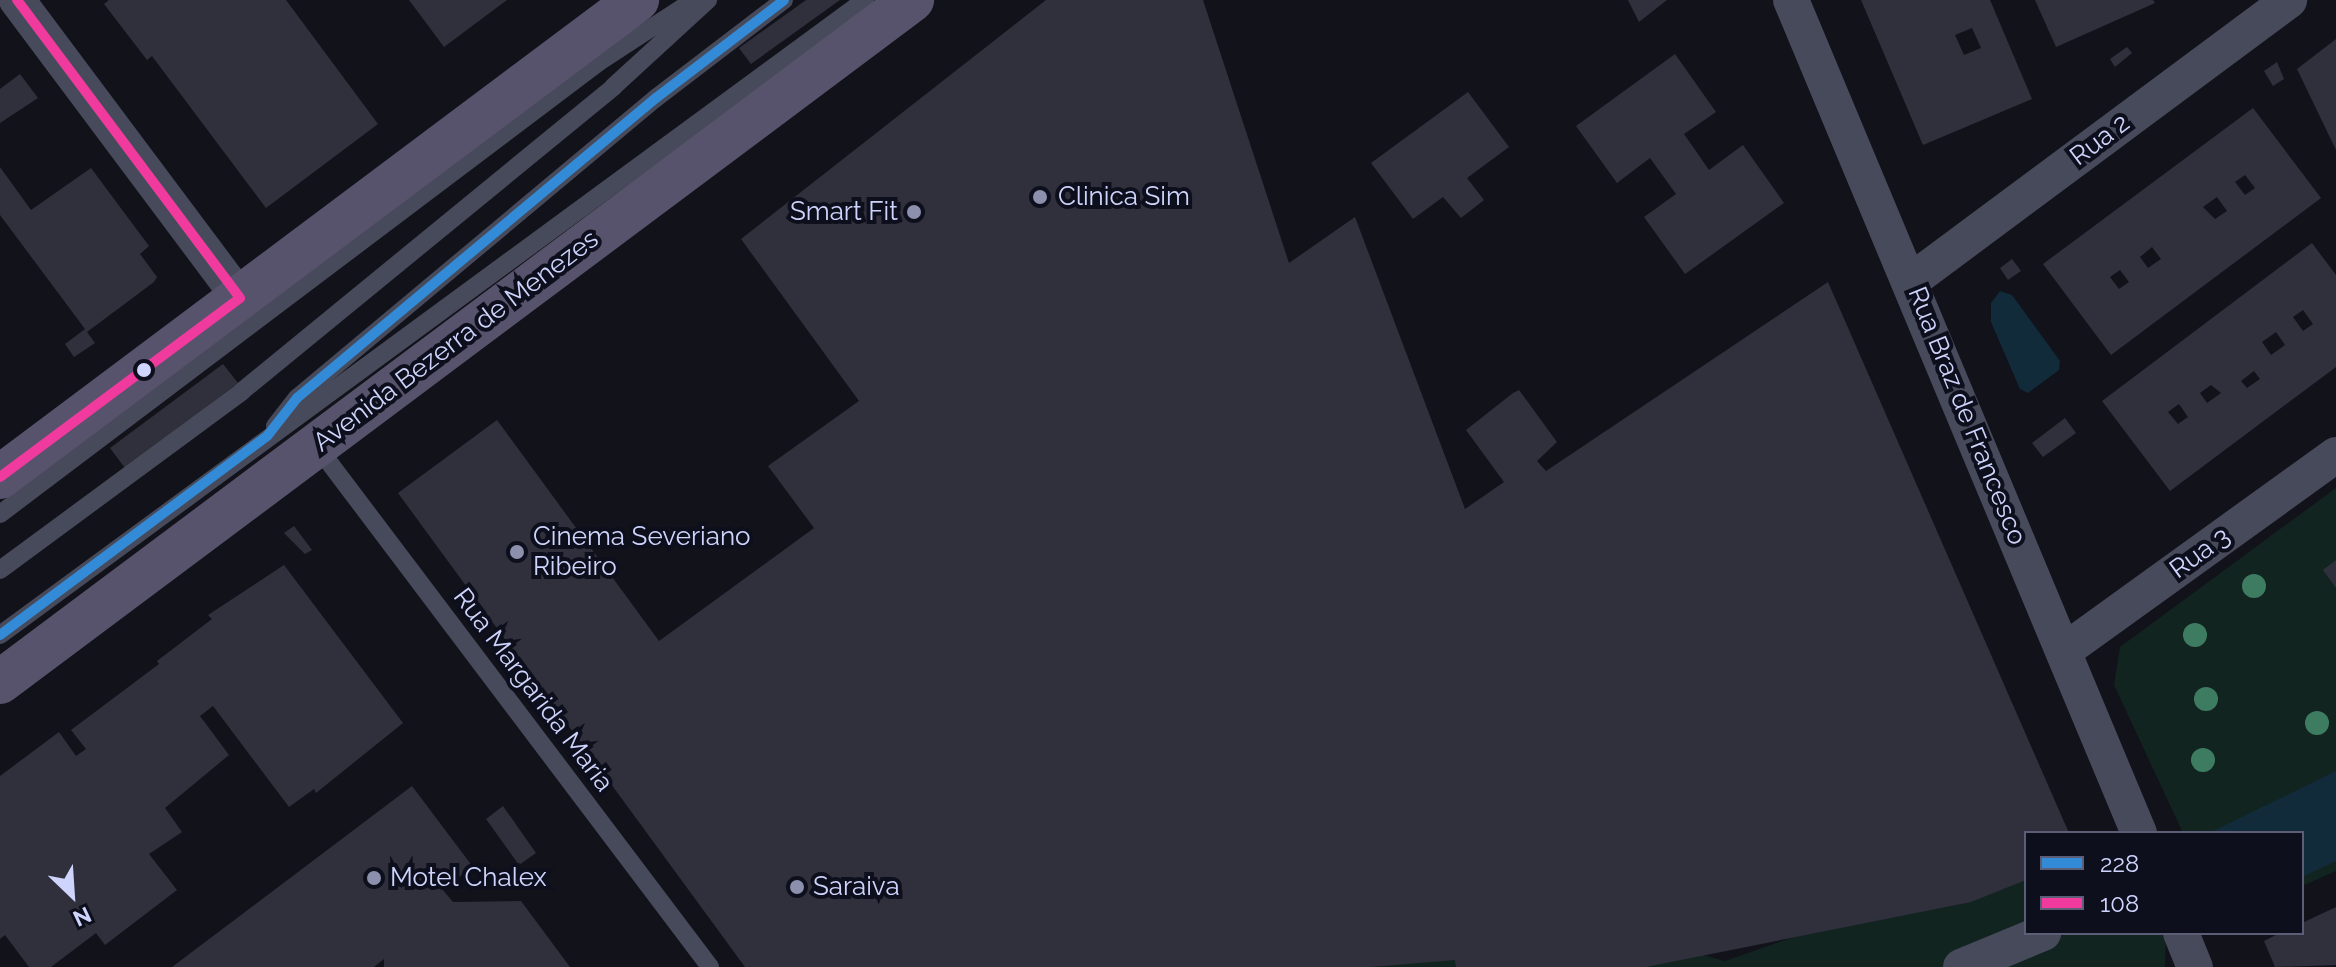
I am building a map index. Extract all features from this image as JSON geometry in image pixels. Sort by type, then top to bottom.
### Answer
[{"type":"main road","points":[[0,477],[637,0]]},
{"type":"main road","name":"Avenida Bezerra de Menezes","points":[[0,682],[912,0]]},
{"type":"street","points":[[17,0],[240,298]]},
{"type":"street","name":"Rua Braz de Francesco","points":[[1791,0],[1911,281],[2138,831]]},
{"type":"street","name":"Rua 2","points":[[1911,281],[2289,0]]},
{"type":"street","name":"Rua 3","points":[[2064,651],[2336,455]]},
{"type":"street","points":[[1961,967],[2038,935]]},
{"type":"street","points":[[2182,935],[2195,967]]},
{"type":"lane","points":[[0,514],[599,62],[694,0]]},
{"type":"lane","points":[[0,570],[241,392],[613,87],[708,0]]},
{"type":"lane","name":"Avenida Bezerra de Menezes","points":[[268,435],[297,398],[656,98],[784,0]]},
{"type":"lane","name":"Avenida Bezerra de Menezes","points":[[0,635],[268,435],[309,413],[865,0]]},
{"type":"lane","name":"Rua Margarida Maria","points":[[316,445],[710,967]]},
{"type":"green space","points":[[2336,488],[2336,871],[2304,885],[2304,831],[2182,831],[2114,685],[2120,647]]},
{"type":"green space","points":[[2024,857],[2024,935],[2166,935],[2165,967],[1357,967],[1596,926],[1725,961]]},
{"type":"water","points":[[2000,291],[2012,295],[2060,361],[2059,370],[2028,393],[2020,389],[1991,322],[1991,303]]},
{"type":"water","points":[[2336,771],[2336,861],[2304,876],[2304,831],[2213,831]]},
{"type":"building","points":[[109,0],[286,0],[378,124],[266,208],[152,56],[147,60],[104,4]]},
{"type":"building","points":[[409,0],[507,0],[444,47]]},
{"type":"building","points":[[806,0],[840,0],[751,64],[739,48]]},
{"type":"building","points":[[1046,0],[1203,0],[1289,263],[1355,217],[1465,509],[1504,482],[1466,430],[1513,393],[1519,390],[1557,442],[1537,461],[1546,471],[1828,282],[2068,831],[2024,831],[2024,881],[1971,902],[1646,967],[1456,967],[1455,960],[1371,967],[745,967],[398,493],[497,420],[659,641],[814,528],[768,466],[859,401],[741,239]]},
{"type":"building","points":[[1628,0],[1667,0],[1639,22]]},
{"type":"building","points":[[1861,0],[1990,0],[2032,99],[1923,145]],"holes":[[[1972,28],[1981,48],[1964,55],[1955,35]]]},
{"type":"building","points":[[2035,0],[2153,0],[2155,3],[2056,47]]},
{"type":"building","points":[[2336,39],[2336,150],[2297,69]]},
{"type":"building","points":[[2127,47],[2132,53],[2115,67],[2110,59]]},
{"type":"building","points":[[1675,54],[1716,112],[1684,134],[1709,170],[1743,145],[1784,203],[1685,274],[1644,217],[1676,194],[1650,158],[1617,183],[1576,126]]},
{"type":"building","points":[[2277,62],[2284,79],[2273,86],[2264,71]]},
{"type":"building","points":[[20,74],[38,98],[0,123],[0,89]]},
{"type":"building","points":[[1468,92],[1509,147],[1467,178],[1484,200],[1461,218],[1443,197],[1413,219],[1371,163]]},
{"type":"building","points":[[2253,108],[2321,198],[2111,355],[2043,264]],"holes":[[[2245,175],[2255,188],[2245,195],[2235,182]],[[2217,197],[2227,211],[2215,219],[2203,207]],[[2152,247],[2161,259],[2148,268],[2140,257]],[[2120,270],[2129,282],[2119,289],[2110,277]]]},
{"type":"building","points":[[0,167],[31,210],[91,168],[149,246],[140,254],[157,277],[154,282],[87,332],[95,343],[74,357],[65,344],[85,329],[0,215]]},
{"type":"building","points":[[2312,243],[2336,275],[2336,367],[2170,491],[2102,401]],"holes":[[[2303,310],[2313,324],[2303,331],[2293,317]],[[2276,332],[2285,345],[2271,355],[2262,342]],[[2254,371],[2260,379],[2247,388],[2241,381]],[[2211,385],[2221,393],[2207,403],[2200,393]],[[2179,404],[2188,417],[2178,424],[2168,412]]]},
{"type":"building","points":[[2012,259],[2021,271],[2008,280],[2000,268]]},
{"type":"building","points":[[223,364],[238,383],[125,468],[110,448]]},
{"type":"building","points":[[2065,418],[2076,433],[2043,457],[2032,443]]},
{"type":"building","points":[[294,526],[312,550],[305,554],[284,533]]},
{"type":"building","points":[[2336,560],[2336,588],[2323,570]]},
{"type":"building","points":[[284,565],[403,723],[316,793],[314,789],[289,807],[213,706],[200,716],[229,755],[165,808],[182,832],[149,854],[177,890],[105,945],[96,933],[51,967],[29,967],[5,935],[0,939],[0,776],[59,732],[76,756],[86,749],[71,730],[159,664],[157,661],[212,619],[208,615]]},
{"type":"building","name":"Motel Chalex","points":[[412,786],[473,867],[442,889],[453,902],[521,901],[570,967],[384,967],[384,959],[374,967],[172,967]]},
{"type":"building","points":[[503,806],[536,853],[519,865],[486,819]]},
{"type":"building","points":[[2336,907],[2336,965],[2275,967],[2264,941],[2276,935],[2304,935],[2304,922]]},
{"type":"transit line","name":"108","points":[[0,477],[240,298],[17,0]]},
{"type":"transit line","name":"228","points":[[0,635],[268,435],[297,398],[656,98],[784,0]]},
{"type":"place","name":"Clinica Sim","points":[[1040,197]]},
{"type":"place","name":"Smart Fit","points":[[914,212]]},
{"type":"place","name":"Cinema Severiano Ribeiro","points":[[517,552]]},
{"type":"place","name":"Motel Chalex","points":[[374,878]]},
{"type":"place","name":"Saraiva","points":[[797,887]]}]
